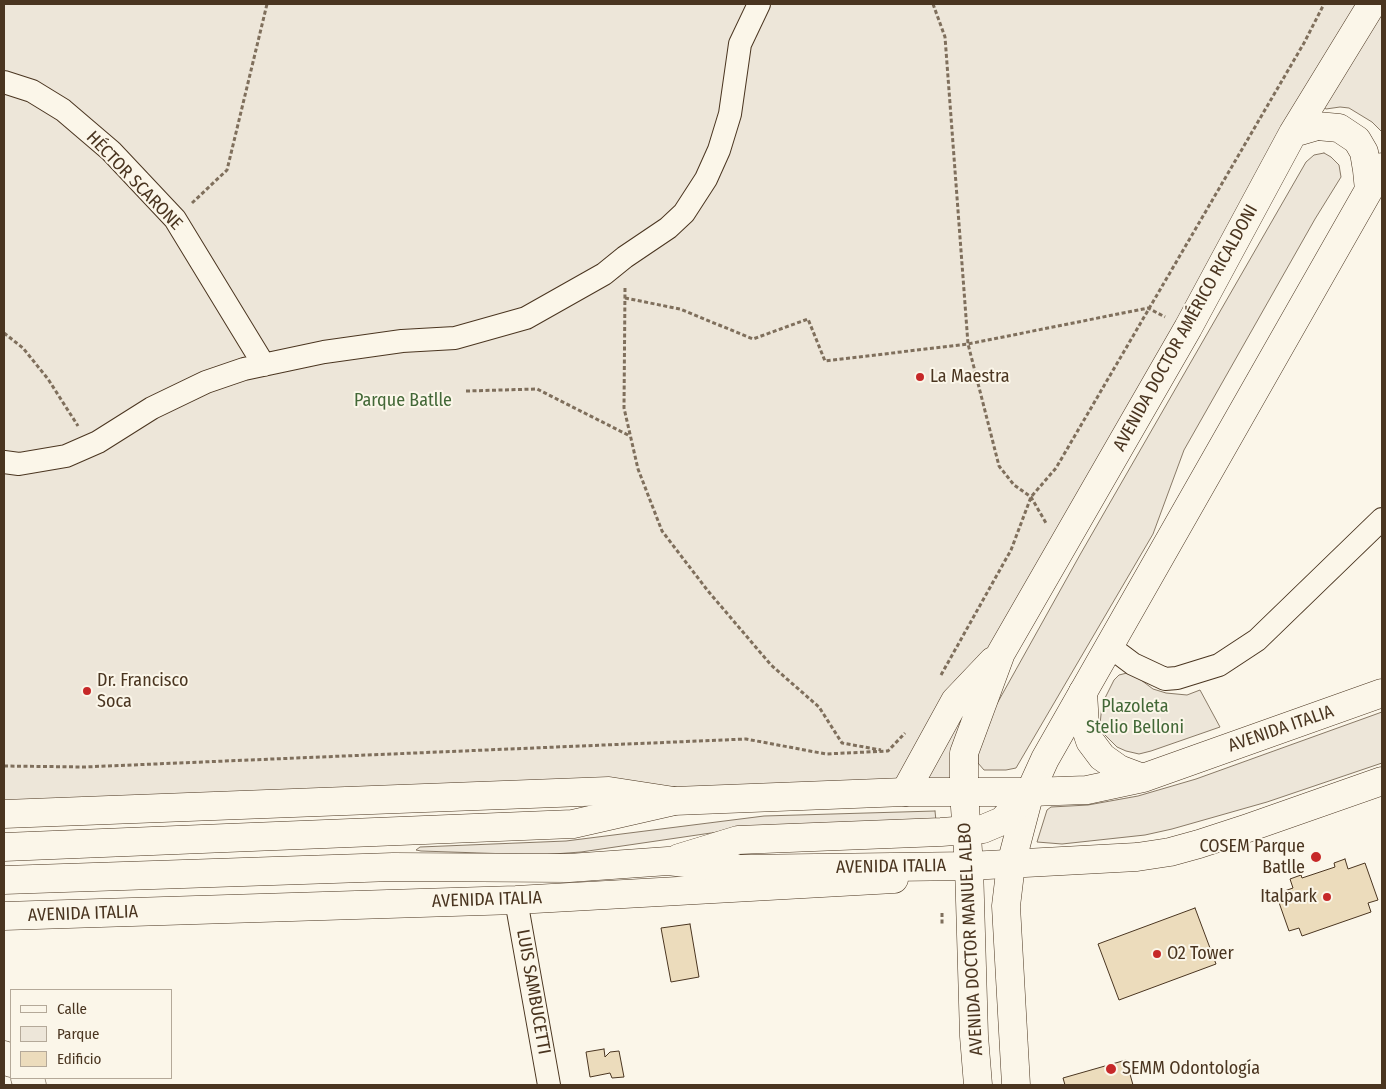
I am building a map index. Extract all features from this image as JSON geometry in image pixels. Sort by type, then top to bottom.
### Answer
[{"type":"street","points":[[4,462],[18,464],[66,456],[90,446],[152,408],[206,382],[244,369],[333,350],[402,341],[456,338],[526,318],[604,274],[625,257],[668,228],[684,213],[706,179],[730,114],[740,44],[759,4]]},
{"type":"street","name":"AVENIDA DOCTOR AMÉRICO RICALDONI","points":[[964,792],[964,753],[1001,653],[1188,328],[1293,132],[1372,4]]},
{"type":"street","name":"HÉCTOR SCARONE","points":[[4,82],[32,91],[63,110],[110,151],[175,219],[264,365]]},
{"type":"street","points":[[668,861],[738,840],[983,829],[1002,821],[1030,792],[1045,759],[1376,178],[1367,170],[1364,152],[1357,140],[1339,128],[1317,126],[1293,132]]},
{"type":"street","points":[[1110,646],[1133,664],[1165,678],[1176,678],[1219,665],[1257,640],[1382,519]]},
{"type":"street","name":"AVENIDA DOCTOR AMÉRICO RICALDONI","points":[[905,792],[955,701],[1001,653]]},
{"type":"street","points":[[1083,692],[1085,726],[1090,741],[1102,757],[1119,769],[1143,778]]},
{"type":"street","name":"AVENIDA ITALIA","points":[[4,848],[573,824],[674,801],[905,792],[1087,790],[1143,778],[1382,693]]},
{"type":"street","name":"AVENIDA ITALIA","points":[[4,880],[393,867],[569,868],[668,861],[739,868],[968,866],[1137,857],[1170,852],[1248,828],[1382,781]]},
{"type":"street","name":"AVENIDA ITALIA","points":[[4,814],[609,791],[674,801]]},
{"type":"street","name":"AVENIDA DOCTOR MANUEL ALBO","points":[[964,792],[974,1036],[978,1085]]},
{"type":"street","name":"AVENIDA DOCTOR MANUEL ALBO","points":[[1016,1085],[1006,906],[1011,864],[1030,792]]},
{"type":"street","name":"AVENIDA ITALIA","points":[[4,916],[516,900],[942,877],[968,866]]},
{"type":"street","name":"LUIS SAMBUCETTI","points":[[516,900],[550,1085]]},
{"type":"path","points":[[175,219],[227,170],[267,4]]},
{"type":"path","points":[[933,4],[945,37],[968,344],[999,466],[1014,485],[1030,496],[1062,549]]},
{"type":"path","points":[[938,680],[1011,550],[1030,496],[1056,468],[1299,51],[1324,4]]},
{"type":"path","points":[[625,257],[624,408],[638,469],[662,531],[708,592],[771,665],[819,707],[842,743],[888,751]]},
{"type":"path","points":[[625,298],[680,309],[753,339],[808,319],[825,361],[968,344],[1148,308],[1188,328]]},
{"type":"path","points":[[4,333],[23,348],[48,379],[90,446]]},
{"type":"path","points":[[466,391],[537,389],[630,436]]},
{"type":"path","points":[[4,766],[84,767],[746,739],[826,754],[888,751],[908,730]]},
{"type":"green space","name":"Parque Batlle","points":[[4,4],[1372,4],[1001,653],[964,792],[4,814]]},
{"type":"green space","points":[[1382,14],[1382,132],[1372,122],[1349,108],[1326,109],[1322,106]]},
{"type":"green space","points":[[1324,153],[1339,165],[1341,177],[1315,219],[1184,450],[1153,534],[1016,768],[984,770],[978,763],[978,752],[989,718],[1081,553],[1306,162],[1314,155]]},
{"type":"green space","name":"Plazoleta Stelio Belloni","points":[[1133,674],[1153,689],[1166,693],[1187,695],[1200,690],[1220,727],[1139,754],[1117,747],[1103,733],[1100,725],[1102,704],[1114,680],[1119,675]]},
{"type":"green space","points":[[1382,712],[1382,763],[1267,802],[1172,829],[1145,835],[1062,844],[1037,842],[1047,810],[1051,807],[1088,805],[1138,796],[1196,779]]},
{"type":"green space","points":[[935,811],[936,821],[752,827],[581,852],[540,855],[416,850],[420,847],[566,841],[764,816]]},
{"type":"building","name":"Italpark","points":[[1345,859],[1348,869],[1365,863],[1378,900],[1368,903],[1371,912],[1302,936],[1299,928],[1289,931],[1276,894],[1293,888],[1290,879],[1301,875],[1302,878],[1335,867],[1334,863]]},
{"type":"building","name":"O2 Tower","points":[[1195,908],[1216,964],[1119,1000],[1098,944]]},
{"type":"building","points":[[690,924],[699,977],[671,982],[661,928]]},
{"type":"building","points":[[604,1049],[605,1057],[610,1052],[619,1051],[624,1077],[612,1078],[610,1073],[590,1077],[586,1052]]},
{"type":"building","name":"SEMM Odontología","points":[[1126,1060],[1133,1085],[1065,1085],[1063,1078]]},
{"type":"place","name":"La Maestra","points":[[920,377]]},
{"type":"place","name":"Dr. Francisco Soca","points":[[87,691]]},
{"type":"place","name":"COSEM Parque Batlle","points":[[1316,857]]},
{"type":"place","name":"Italpark","points":[[1327,897]]},
{"type":"place","name":"O2 Tower","points":[[1157,954]]},
{"type":"place","name":"SEMM Odontología","points":[[1111,1069]]}]
